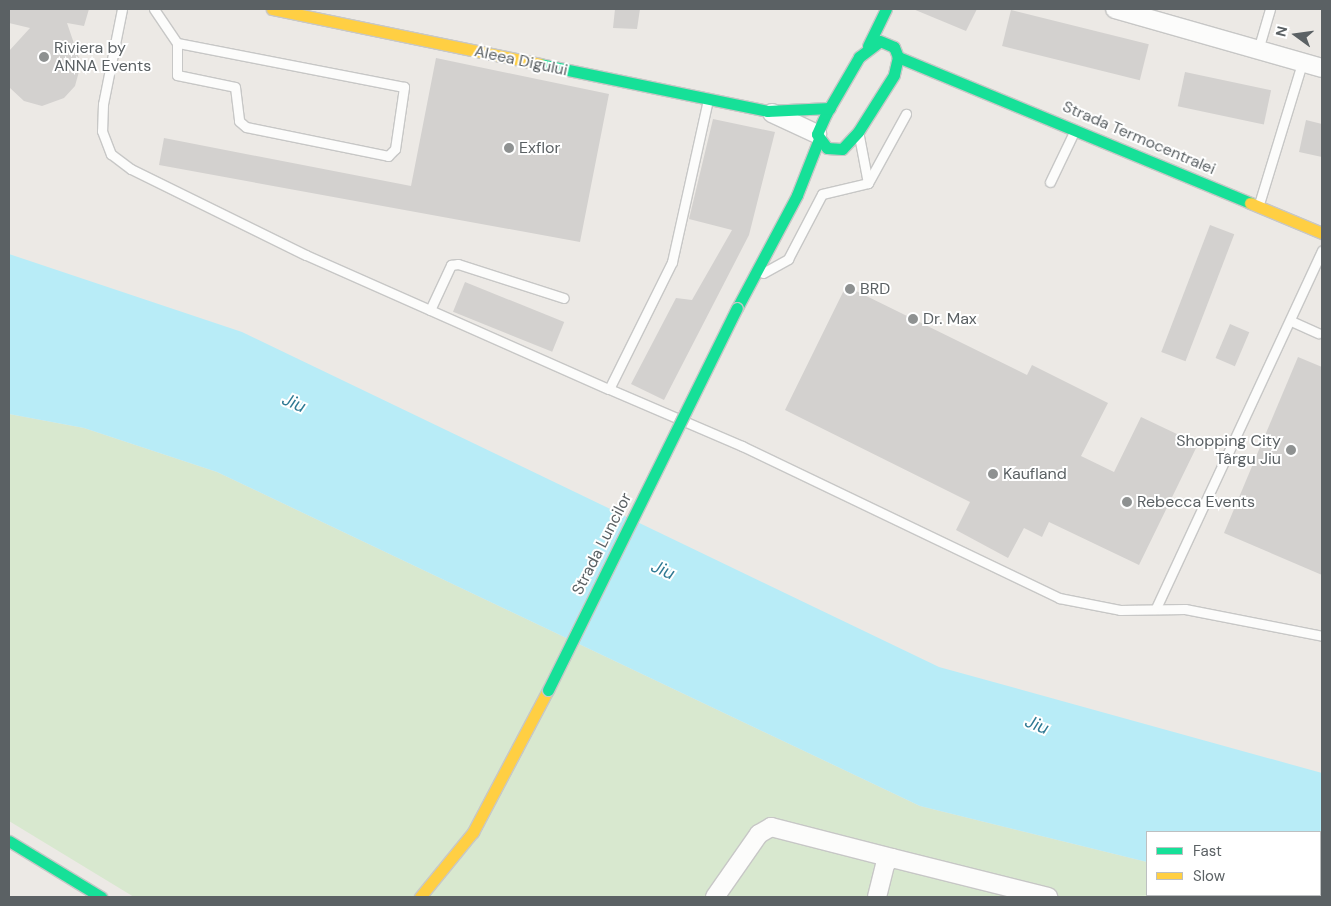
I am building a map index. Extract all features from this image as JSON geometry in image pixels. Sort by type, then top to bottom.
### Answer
[{"type":"main road","name":"Aleea Digului","points":[[272,9],[708,100],[770,111],[830,108]]},
{"type":"main road","points":[[868,46],[886,9]]},
{"type":"main road","points":[[886,91],[898,57],[889,43],[892,9]]},
{"type":"main road","points":[[868,46],[889,43]]},
{"type":"main road","name":"Strada Luncilor","points":[[420,897],[473,832],[548,690],[737,308],[797,195],[830,108],[868,46]]},
{"type":"main road","name":"Strada Termocentralei","points":[[898,57],[943,74],[1322,233]]},
{"type":"main road","points":[[886,91],[913,78],[943,74]]},
{"type":"main road","name":"Strada Luncilor","points":[[797,195],[858,132],[886,91]]},
{"type":"main road","points":[[818,136],[827,148],[842,149]]},
{"type":"main road","points":[[9,841],[102,897]]},
{"type":"street","points":[[1115,9],[1322,68]]},
{"type":"street","name":"Aleea Digului","points":[[770,111],[818,136]]},
{"type":"street","points":[[715,897],[759,834],[771,827],[1048,897]]},
{"type":"street","points":[[877,897],[885,864],[892,858]]},
{"type":"lane","points":[[122,9],[103,104],[102,132],[111,154],[131,169],[306,255],[742,446],[1059,598],[1111,609],[1185,609],[1322,636]]},
{"type":"lane","points":[[119,19],[128,9]]},
{"type":"lane","points":[[154,9],[177,43],[177,75],[235,87],[239,121],[246,127],[388,156],[396,149],[404,87],[177,43]]},
{"type":"lane","points":[[1258,50],[1270,9]]},
{"type":"lane","points":[[1258,207],[1302,62]]},
{"type":"lane","points":[[609,389],[672,262],[708,100]]},
{"type":"lane","points":[[753,277],[788,259],[822,194],[868,183],[906,114]]},
{"type":"lane","points":[[1050,182],[1075,129]]},
{"type":"lane","points":[[858,132],[868,183]]},
{"type":"lane","points":[[1156,608],[1322,251]]},
{"type":"lane","points":[[430,310],[451,265],[458,264],[564,298]]},
{"type":"lane","points":[[1291,321],[1318,333]]},
{"type":"green space","points":[[9,414],[84,428],[217,472],[920,806],[1146,862],[1146,896],[1288,897],[134,897],[9,821]]},
{"type":"water","name":"Jiu","points":[[9,254],[242,332],[939,667],[1322,773],[1322,897],[1300,896],[1321,896],[1321,831],[1146,831],[1146,862],[920,806],[217,472],[84,428],[9,414]]},
{"type":"building","name":"Riviera by ANNA Events","points":[[9,9],[89,9],[84,26],[67,23],[81,64],[75,86],[64,98],[42,106],[24,101],[10,88],[9,51],[30,28],[9,23]]},
{"type":"building","points":[[615,9],[640,9],[637,29],[613,28]]},
{"type":"building","points":[[913,9],[977,9],[966,31]]},
{"type":"building","points":[[1011,10],[1149,44],[1140,80],[1002,46]]},
{"type":"building","name":"Exflor","points":[[436,58],[609,94],[580,242],[159,165],[164,138],[411,186]]},
{"type":"building","points":[[1185,72],[1271,90],[1264,125],[1178,106]]},
{"type":"building","points":[[713,119],[775,132],[749,235],[664,400],[631,384],[676,298],[692,300],[732,230],[689,219]]},
{"type":"building","points":[[1306,120],[1322,124],[1322,157],[1299,152]]},
{"type":"building","points":[[1210,225],[1234,234],[1186,361],[1161,352]]},
{"type":"building","points":[[465,282],[564,322],[552,352],[453,312]]},
{"type":"building","name":"Kaufland","points":[[846,286],[1027,375],[1032,365],[1108,403],[1081,456],[1114,472],[1141,417],[1198,444],[1139,565],[1049,522],[1042,537],[1024,528],[1008,558],[956,530],[970,502],[785,410]]},
{"type":"building","points":[[1230,324],[1249,332],[1235,366],[1216,358]]},
{"type":"building","name":"Shopping City Târgu Jiu","points":[[1298,357],[1322,367],[1322,575],[1224,533]]},
{"type":"traffic: fast","points":[[868,46],[886,9]]},
{"type":"traffic: fast","points":[[880,41],[894,47],[898,57],[894,75],[858,132],[842,149],[827,148],[817,134],[826,114],[859,57],[880,41]]},
{"type":"traffic: fast","points":[[898,57],[1250,203]]},
{"type":"traffic: fast","points":[[539,64],[767,111],[830,108]]},
{"type":"traffic: fast","points":[[737,308],[797,195],[819,139]]},
{"type":"traffic: fast","points":[[548,690],[737,308]]},
{"type":"traffic: fast","points":[[9,841],[101,897]]},
{"type":"traffic: slow","points":[[272,9],[539,64]]},
{"type":"traffic: slow","points":[[1250,203],[1322,233]]},
{"type":"traffic: slow","points":[[420,897],[473,832],[548,690]]},
{"type":"place","name":"Riviera by ANNA Events","points":[[44,57]]},
{"type":"place","name":"Exflor","points":[[509,148]]},
{"type":"place","name":"BRD","points":[[850,289]]},
{"type":"place","name":"Dr. Max","points":[[913,319]]},
{"type":"place","name":"Shopping City Târgu Jiu","points":[[1291,450]]},
{"type":"place","name":"Kaufland","points":[[993,474]]},
{"type":"place","name":"Rebecca Events","points":[[1127,502]]}]
